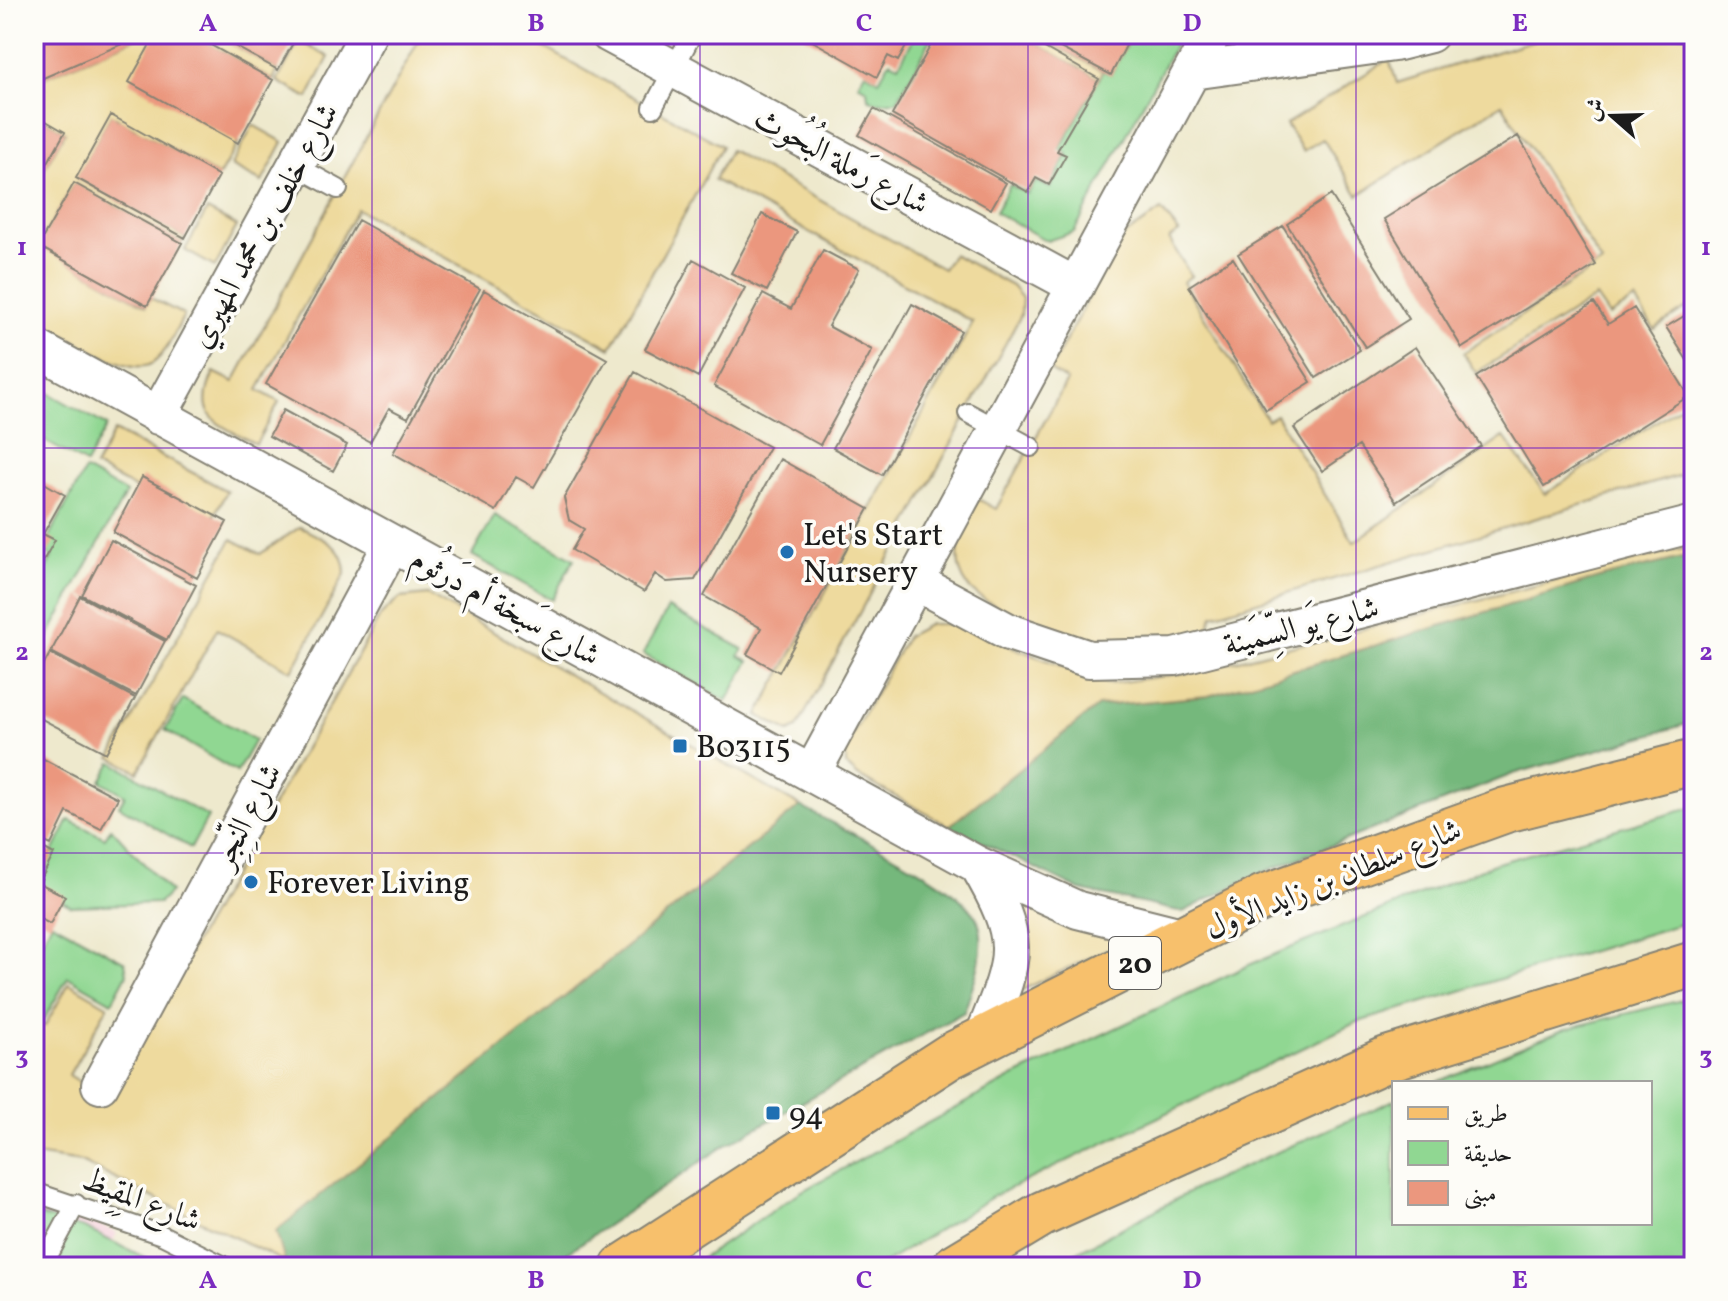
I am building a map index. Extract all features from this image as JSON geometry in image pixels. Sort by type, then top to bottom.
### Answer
[{"type":"main road","name":"شارع سلطان بن زايد الأول","points":[[623,1267],[950,1056],[1264,897],[1506,810],[1694,762]]},
{"type":"main road","points":[[954,1267],[1042,1214],[1387,1059],[1694,964]]},
{"type":"street","name":"شارع خلف بن محمد المهيري","points":[[158,416],[368,34]]},
{"type":"street","name":"شارع رَملة البُحُوث","points":[[609,34],[1076,286]]},
{"type":"street","points":[[812,773],[916,582],[983,421],[1076,286],[1212,34]]},
{"type":"street","points":[[1192,71],[1394,43],[1430,34]]},
{"type":"street","name":"شارع سَبخة أم دَرثُوم","points":[[34,347],[978,865],[1078,910],[1185,937]]},
{"type":"street","name":"شارع يَو السِّمَينة","points":[[916,582],[1009,632],[1089,659],[1175,657],[1694,524]]},
{"type":"street","name":"شارع النِّجِر","points":[[100,1085],[392,544]]},
{"type":"street","points":[[978,865],[1005,911],[1011,942],[1001,992],[982,1040]]},
{"type":"lane","points":[[653,108],[692,34]]},
{"type":"lane","points":[[296,166],[338,189]]},
{"type":"lane","points":[[983,421],[1031,447]]},
{"type":"lane","name":"شارع المِقِيظ","points":[[34,1192],[162,1235],[226,1267]]},
{"type":"lane","points":[[42,1267],[76,1204]]},
{"type":"shaded area","points":[[34,1196],[117,1233],[101,1267],[34,1267]]},
{"type":"green space","points":[[916,34],[934,34],[897,101],[877,102],[868,98],[867,89],[858,84],[865,72],[879,80],[890,61],[899,65]]},
{"type":"green space","points":[[1132,34],[1181,34],[1074,232],[1047,241],[995,212],[1010,185],[1028,194],[1036,181],[1050,188],[1068,154],[1060,149],[1103,71],[1111,74]]},
{"type":"green space","points":[[45,391],[107,426],[86,464],[34,435],[34,410]]},
{"type":"green space","points":[[85,470],[126,493],[34,663],[34,591],[52,557],[42,550]]},
{"type":"green space","points":[[495,515],[574,559],[552,600],[472,555]]},
{"type":"green space","points":[[1694,555],[1694,722],[1513,774],[1254,876],[1183,912],[1080,890],[949,826],[1098,706],[1208,696],[1602,577]]},
{"type":"green space","points":[[668,608],[743,649],[739,656],[749,661],[727,701],[643,654]]},
{"type":"green space","points":[[183,699],[255,740],[237,772],[165,730]]},
{"type":"green space","points":[[112,762],[208,817],[191,848],[119,806],[125,795],[101,781]]},
{"type":"green space","points":[[800,806],[922,872],[964,903],[976,917],[980,928],[981,952],[964,1012],[724,1146],[546,1267],[296,1267],[285,1262],[275,1231]]},
{"type":"green space","points":[[1694,807],[1694,920],[1355,1023],[994,1196],[878,1267],[689,1267],[800,1192],[1013,1077],[1249,965],[1494,864]]},
{"type":"green space","points":[[69,820],[105,838],[111,828],[170,892],[159,903],[71,906],[35,887]]},
{"type":"green space","points":[[52,922],[125,962],[127,974],[112,1002],[68,977],[43,1021],[34,1017],[34,937],[42,941]]},
{"type":"green space","points":[[1694,997],[1694,1267],[1049,1267],[1199,1187],[1392,1101],[1392,1225],[1652,1225],[1652,1081],[1440,1081],[1565,1029]]},
{"type":"green space","points":[[34,1214],[84,1228],[165,1267],[34,1267]]},
{"type":"sand","points":[[145,34],[156,34],[238,143],[219,176],[111,115],[77,178],[185,238],[182,243],[74,183],[39,245],[146,306],[151,298],[184,315],[163,353],[153,363],[142,366],[128,365],[93,351],[34,316],[34,187],[65,132],[34,114],[34,82]]},
{"type":"sand","points":[[191,34],[213,34],[278,70],[273,80]]},
{"type":"sand","points":[[422,34],[520,34],[722,146],[611,348],[357,209],[258,390],[279,402],[256,444],[221,425],[208,410],[206,400],[214,372],[234,382]]},
{"type":"sand","points":[[1020,34],[1034,34],[1103,71],[1099,79]]},
{"type":"sand","points":[[1248,34],[1361,34],[1259,44]]},
{"type":"sand","points":[[1554,34],[1694,34],[1694,303],[1654,329],[1635,300],[1609,316],[1596,297],[1476,373],[1463,353],[1602,263],[1502,104],[1358,195],[1323,139],[1303,151],[1286,124],[1389,59],[1397,83]]},
{"type":"sand","points":[[299,41],[329,57],[308,98],[277,81]]},
{"type":"sand","points":[[253,125],[283,142],[262,182],[231,166]]},
{"type":"sand","points":[[730,150],[943,269],[953,254],[1012,286],[1022,298],[1021,315],[797,728],[789,732],[758,715],[973,322],[714,180]]},
{"type":"sand","points":[[207,210],[237,226],[215,267],[185,250]]},
{"type":"sand","points":[[1161,210],[1179,232],[1169,239],[1191,276],[1183,282],[1267,420],[1276,415],[1354,542],[1504,437],[1545,494],[1694,397],[1694,471],[1213,615],[1208,629],[1183,636],[1132,642],[1082,637],[1033,623],[993,604],[972,590],[962,575],[958,553],[963,530],[978,499],[996,509],[1067,381],[1050,370],[1120,239]]},
{"type":"sand","points":[[114,431],[227,491],[208,527],[95,467]]},
{"type":"sand","points":[[300,527],[324,539],[337,550],[345,574],[292,671],[217,629],[138,772],[111,757],[232,539],[260,554]]},
{"type":"sand","points":[[1694,546],[1694,555],[1602,577],[1208,696],[1098,706],[949,826],[858,776],[846,765],[846,746],[907,636],[930,624],[953,624],[1108,684],[1191,672]]},
{"type":"sand","points":[[428,595],[800,806],[276,1231],[285,1262],[81,1162],[34,1155],[34,1021],[45,1026],[69,983],[108,1006],[69,1075],[106,1098],[381,615],[400,598]]},
{"type":"sand","points":[[1002,889],[1125,941],[1016,993]]},
{"type":"building","points":[[34,34],[145,34],[34,82]]},
{"type":"building","points":[[156,34],[191,34],[273,80],[238,143],[129,82]]},
{"type":"building","points":[[213,34],[298,34],[278,70]]},
{"type":"building","points":[[800,34],[913,34],[898,61],[888,56],[877,77]]},
{"type":"building","points":[[937,34],[1020,34],[1099,79],[1057,151],[1066,155],[1049,185],[1036,178],[1028,192],[892,115]]},
{"type":"building","points":[[1034,34],[1132,34],[1111,75]]},
{"type":"building","points":[[874,109],[1006,183],[991,209],[859,135]]},
{"type":"building","points":[[34,114],[65,132],[34,187]]},
{"type":"building","points":[[111,115],[219,176],[185,238],[76,178]]},
{"type":"building","points":[[1518,136],[1596,265],[1462,348],[1384,219]]},
{"type":"building","points":[[74,183],[182,243],[147,306],[38,246]]},
{"type":"building","points":[[1331,195],[1409,319],[1365,347],[1287,224]]},
{"type":"building","points":[[762,214],[797,232],[767,291],[731,273]]},
{"type":"building","points":[[358,220],[480,289],[408,418],[389,408],[370,442],[266,384]]},
{"type":"building","points":[[1283,226],[1360,350],[1316,378],[1238,254]]},
{"type":"building","points":[[823,250],[859,269],[828,326],[872,350],[820,445],[714,386],[763,294],[791,309]]},
{"type":"building","points":[[1233,258],[1311,382],[1266,410],[1189,286]]},
{"type":"building","points":[[693,259],[745,288],[698,377],[645,349]]},
{"type":"building","points":[[484,290],[607,359],[534,487],[516,477],[496,511],[393,453]]},
{"type":"building","points":[[1594,303],[1608,324],[1634,308],[1689,396],[1544,487],[1476,377]]},
{"type":"building","points":[[912,304],[961,331],[882,475],[833,448]]},
{"type":"building","points":[[1694,310],[1694,371],[1666,327]]},
{"type":"building","points":[[1415,347],[1481,446],[1396,502],[1359,446],[1322,471],[1294,428]]},
{"type":"building","points":[[635,372],[769,447],[695,580],[667,582],[655,574],[644,592],[572,550],[584,529],[569,520],[564,498]]},
{"type":"building","points":[[283,410],[347,445],[333,471],[269,436]]},
{"type":"building","name":"Let's Start Nursery","points":[[780,459],[869,509],[779,672],[747,654],[761,628],[704,596]]},
{"type":"building","points":[[34,477],[65,495],[43,534],[55,540],[34,577]]},
{"type":"building","points":[[142,477],[227,522],[197,578],[113,532]]},
{"type":"building","points":[[111,540],[196,585],[167,640],[82,595]]},
{"type":"building","points":[[80,596],[165,641],[136,696],[51,652]]},
{"type":"building","points":[[50,653],[135,698],[106,753],[34,715],[34,684]]},
{"type":"building","points":[[34,754],[118,798],[101,829],[67,812],[51,845],[34,837]]},
{"type":"building","points":[[34,843],[54,854],[39,883],[65,896],[50,924],[34,916]]},
{"type":"place","name":"Let's Start Nursery","points":[[787,552]]},
{"type":"place","name":"B03115","points":[[680,746]]},
{"type":"place","name":"Forever Living","points":[[251,882]]},
{"type":"place","name":"94","points":[[773,1113]]}]
